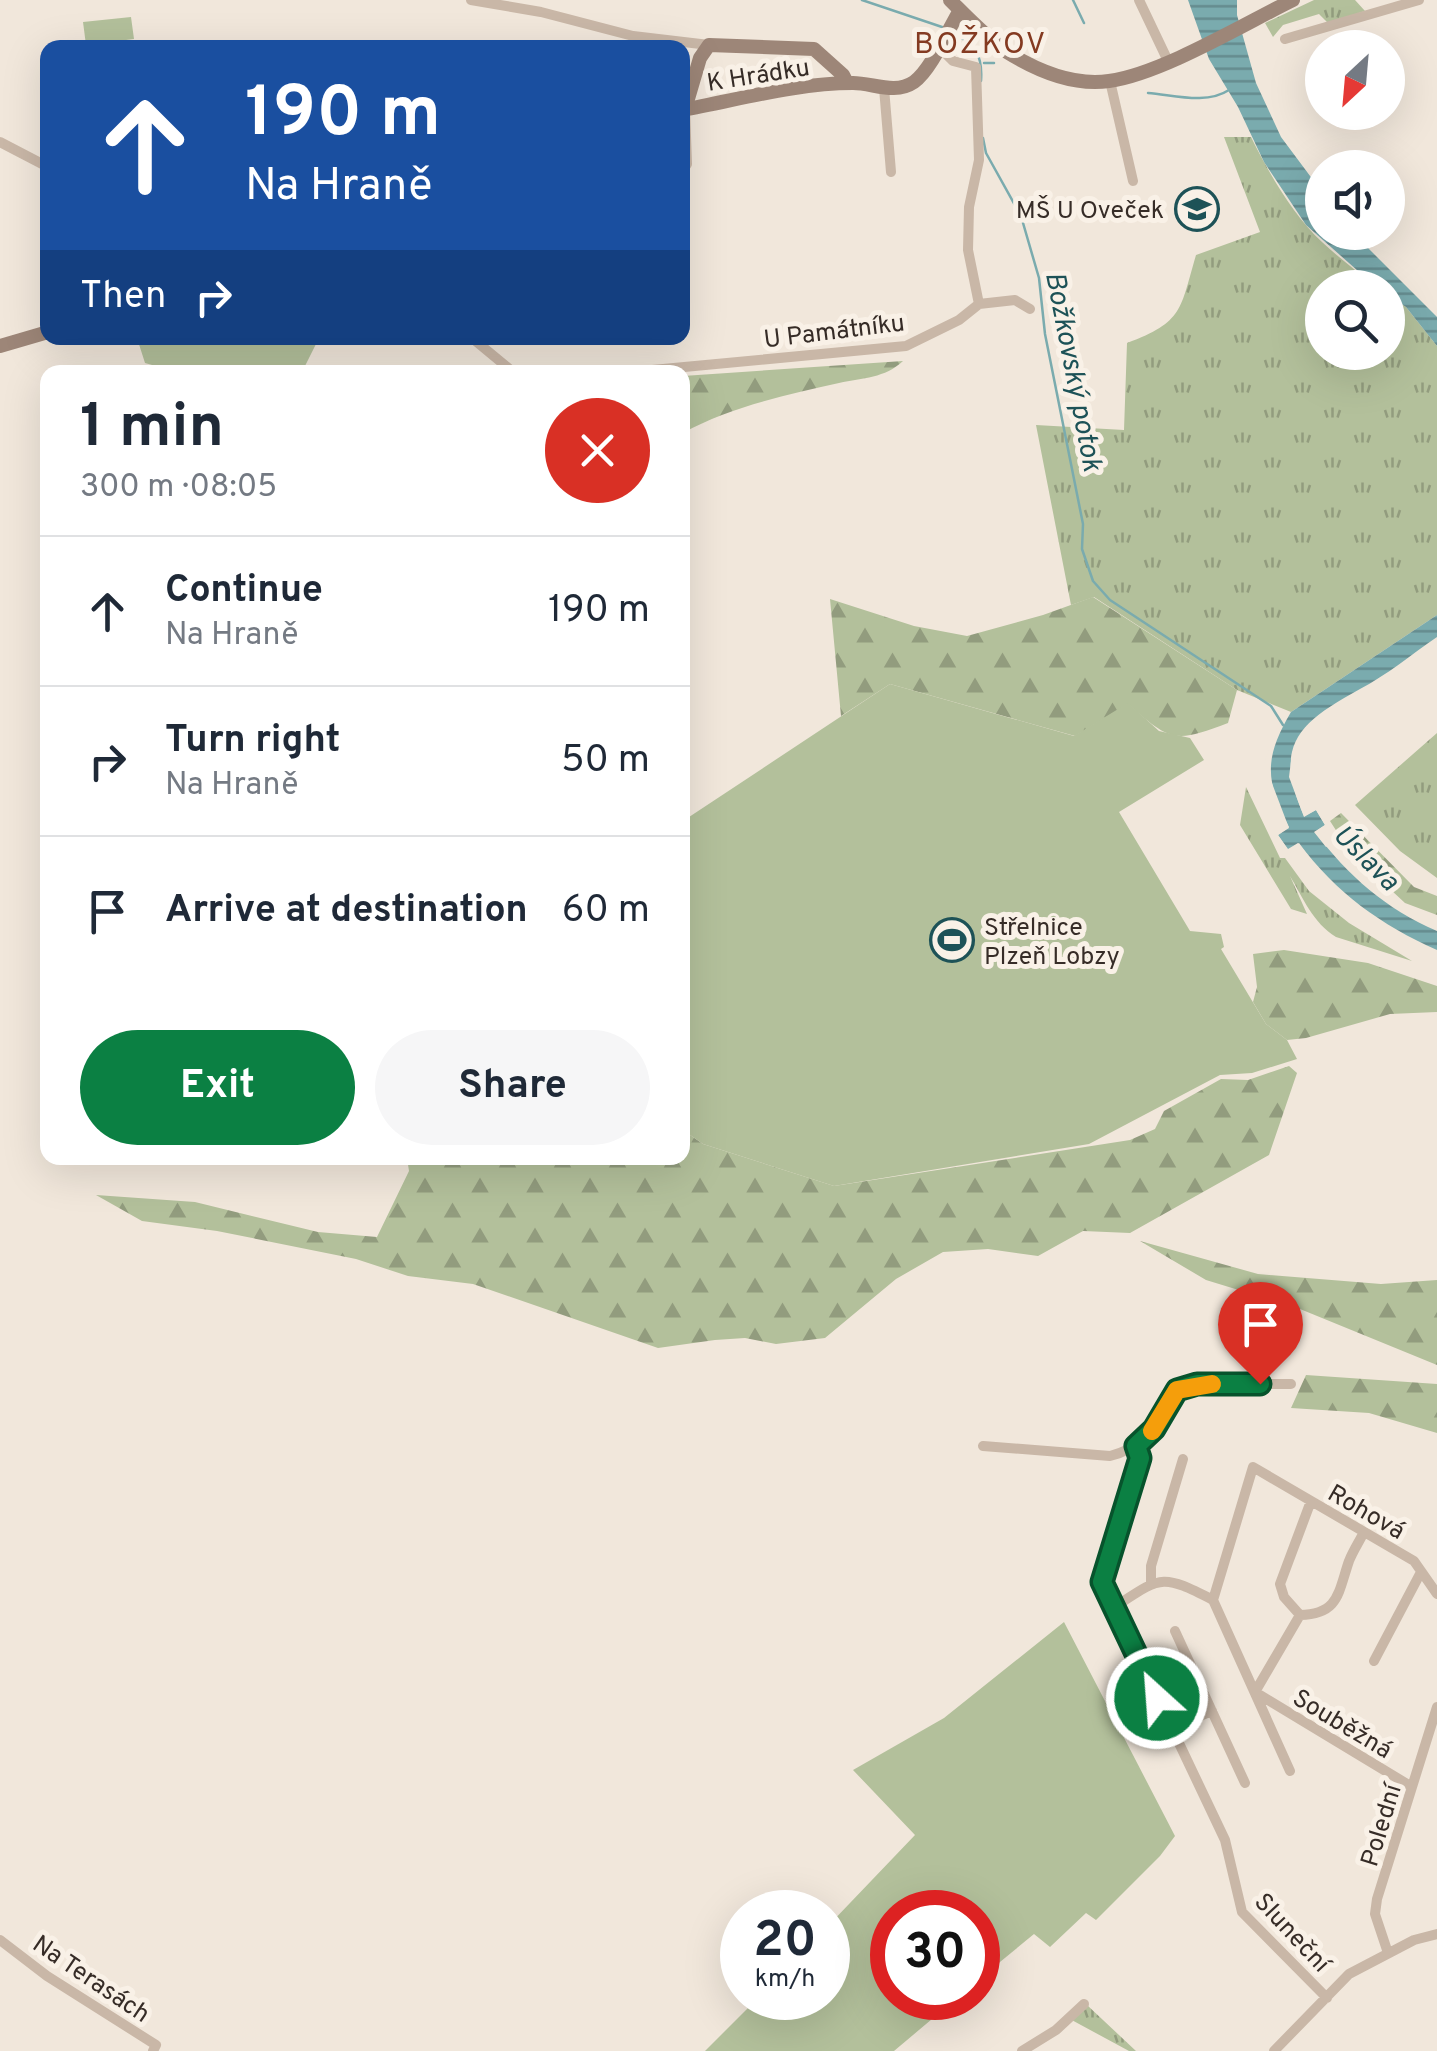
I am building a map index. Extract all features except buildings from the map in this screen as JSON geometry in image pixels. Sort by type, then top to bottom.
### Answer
[{"type":"street","points":[[471,0],[667,40]]},
{"type":"street","points":[[529,0],[541,12]]},
{"type":"street","points":[[1139,0],[1170,60]]},
{"type":"street","points":[[891,172],[884,88],[896,89],[916,81],[944,36],[955,5],[998,45],[1022,61],[1069,79],[1110,81],[1170,60],[1293,0]]},
{"type":"street","points":[[1285,39],[1419,0]]},
{"type":"street","points":[[944,36],[954,61],[976,67],[980,160],[969,207],[968,250],[979,304],[1015,300],[1030,310]]},
{"type":"street","points":[[690,43],[814,49],[847,83]]},
{"type":"street","name":"K Hrádku","points":[[690,90],[700,58],[709,45]]},
{"type":"street","points":[[1110,81],[1133,180]]},
{"type":"street","name":"K Hrádku","points":[[690,109],[782,90],[847,83],[884,88]]},
{"type":"street","points":[[0,142],[40,163]]},
{"type":"street","name":"U Památníku","points":[[690,366],[906,346],[959,320],[979,304]]},
{"type":"street","points":[[0,346],[40,334]]},
{"type":"street","points":[[480,345],[505,365]]},
{"type":"street","points":[[983,1446],[1096,1456],[1124,1452],[1154,1429],[1172,1395],[1183,1387],[1291,1384]]},
{"type":"street","name":"Sluneční","points":[[1136,1446],[1140,1458],[1102,1582],[1225,1840],[1242,1912],[1327,1998]]},
{"type":"street","points":[[1151,1583],[1151,1566],[1184,1459]]},
{"type":"street","name":"Rohová","points":[[1213,1600],[1253,1467],[1414,1561],[1421,1572],[1374,1661]]},
{"type":"street","points":[[1300,1615],[1284,1597],[1280,1584],[1311,1501]]},
{"type":"street","points":[[1255,1692],[1300,1615],[1328,1609],[1335,1602],[1351,1555],[1364,1532]]},
{"type":"street","points":[[1421,1572],[1437,1594]]},
{"type":"street","points":[[1113,1608],[1151,1583],[1174,1580],[1213,1600]]},
{"type":"street","name":"Souběžná","points":[[1213,1600],[1290,1770]]},
{"type":"street","points":[[1175,1631],[1245,1783]]},
{"type":"street","name":"Souběžná","points":[[1255,1692],[1412,1787]]},
{"type":"street","name":"Polední","points":[[1388,1953],[1375,1914],[1437,1707]]},
{"type":"street","points":[[1172,1728],[1212,1711]]},
{"type":"street","points":[[1274,2051],[1350,1974],[1388,1953],[1437,1934]]},
{"type":"street","name":"Na Terasách","points":[[0,1940],[47,1976],[156,2045],[153,2051]]},
{"type":"street","points":[[1022,2051],[1056,2030],[1084,2004]]},
{"type":"green space","points":[[1314,0],[1355,0],[1365,11],[1328,23],[1319,14],[1283,25],[1273,37],[1265,23]]},
{"type":"green space","points":[[131,17],[134,39],[85,40],[83,22]]},
{"type":"green space","points":[[1224,137],[1251,137],[1273,179],[1305,224],[1305,250],[1331,250],[1356,270],[1305,270],[1305,370],[1405,370],[1405,306],[1437,346],[1437,615],[1291,712],[1237,690],[1094,597],[1071,605],[1036,425],[1124,430],[1127,343],[1170,320],[1182,301],[1196,255],[1260,232]]},
{"type":"green space","points":[[139,345],[316,345],[306,365],[145,363]]},
{"type":"green space","points":[[903,361],[881,374],[758,403],[690,430],[690,376]]},
{"type":"green space","points":[[1093,597],[1237,690],[1228,723],[1196,734],[1174,735],[1154,726],[1128,704],[1075,736],[890,684],[841,716],[830,599],[914,626],[967,636]]},
{"type":"green space","name":"Střelnice Plzeň Lobzy","points":[[890,684],[1074,736],[1128,703],[1159,731],[1190,738],[1204,760],[1119,812],[1190,931],[1221,934],[1221,949],[1266,1024],[1287,1040],[1297,1059],[1252,1073],[1220,1075],[1089,1144],[834,1186],[703,1144],[690,1135],[690,816]]},
{"type":"green space","points":[[1437,733],[1437,878],[1400,851],[1355,805]]},
{"type":"green space","points":[[1246,787],[1280,858],[1285,858],[1309,891],[1349,923],[1412,961],[1336,937],[1315,917],[1290,876],[1307,914],[1291,909],[1240,825]]},
{"type":"green space","points":[[1341,813],[1414,887],[1437,896],[1437,915],[1405,903],[1350,852],[1330,821]]},
{"type":"green space","points":[[1284,950],[1368,963],[1437,986],[1437,1012],[1390,1014],[1287,1040],[1266,1024],[1253,1002],[1257,987],[1253,954]]},
{"type":"green space","points":[[1289,1066],[1297,1073],[1269,1155],[1130,1233],[1083,1231],[1038,1256],[988,1249],[943,1252],[896,1279],[825,1338],[776,1344],[745,1338],[658,1348],[473,1284],[408,1276],[356,1259],[217,1231],[142,1221],[96,1195],[195,1202],[318,1232],[377,1237],[409,1171],[408,1165],[690,1165],[690,1135],[703,1144],[834,1186],[1130,1140],[1155,1129],[1164,1111],[1221,1079],[1248,1080]]},
{"type":"green space","points":[[1140,1241],[1258,1274],[1381,1284],[1437,1280],[1437,1365],[1300,1309],[1206,1280]]},
{"type":"green space","points":[[1306,1375],[1437,1384],[1437,1433],[1369,1413],[1291,1408]]},
{"type":"green space","points":[[1064,1622],[1175,1836],[1096,1920],[1086,1913],[1050,1947],[1034,1934],[1000,1962],[1000,1890],[870,1890],[870,2020],[931,2020],[894,2051],[705,2051],[736,2020],[850,2020],[850,1903],[915,1835],[853,1770],[944,1718]]},
{"type":"green space","points":[[1087,2005],[1136,2051],[1129,2051],[1068,2018]]},
{"type":"water","points":[[1188,0],[1237,0],[1237,15],[1256,83],[1281,137],[1305,169],[1305,224],[1264,162],[1209,59]]},
{"type":"water","points":[[1334,250],[1370,250],[1390,270],[1357,270]]},
{"type":"water","points":[[1405,285],[1437,317],[1437,346],[1406,307]]},
{"type":"water","points":[[1437,615],[1437,637],[1307,725],[1297,739],[1291,771],[1304,816],[1316,810],[1325,825],[1315,832],[1328,848],[1385,902],[1437,931],[1437,950],[1361,906],[1328,877],[1299,843],[1288,850],[1278,835],[1289,827],[1275,796],[1271,769],[1276,743],[1291,712]]},
{"type":"pier","points":[[1279,722],[1270,758],[1270,778],[1289,828],[1278,835],[1288,849],[1298,843],[1311,859],[1307,862],[1297,850],[1285,854],[1273,836],[1283,826],[1268,792],[1264,764]]},
{"type":"pier","points":[[1307,725],[1294,777],[1307,810],[1318,806],[1330,823],[1322,834],[1330,845],[1326,847],[1314,832],[1325,825],[1316,810],[1304,817],[1289,777],[1292,753]]},
{"type":"waterway","name":"Božkovský potok","points":[[862,0],[945,28]]},
{"type":"waterway","points":[[1073,0],[1084,23]]},
{"type":"waterway","name":"Božkovský potok","points":[[953,32],[976,52],[981,81]]},
{"type":"waterway","points":[[984,63],[994,63]]},
{"type":"waterway","points":[[1148,93],[1200,98],[1229,90]]},
{"type":"waterway","name":"Božkovský potok","points":[[983,138],[986,153],[1021,216],[1039,278],[1045,334],[1083,524],[1082,549],[1093,581],[1110,600],[1271,706],[1283,725]]},
{"type":"slow traffic","points":[[1152,1431],[1177,1390],[1212,1384]]},
{"type":"place","name":"MŠ U Oveček","points":[[1197,209]]},
{"type":"place","name":"Střelnice Plzeň Lobzy","points":[[952,940]]},
{"type":"district","name":"BOŽKOV","points":[[981,43]]},
{"type":"route","points":[[1157,1698],[1102,1582],[1140,1458],[1136,1446],[1154,1429],[1177,1390],[1197,1384],[1260,1384]]},
{"type":"water label","name":"Úslava","points":[[1367,857]]}]
